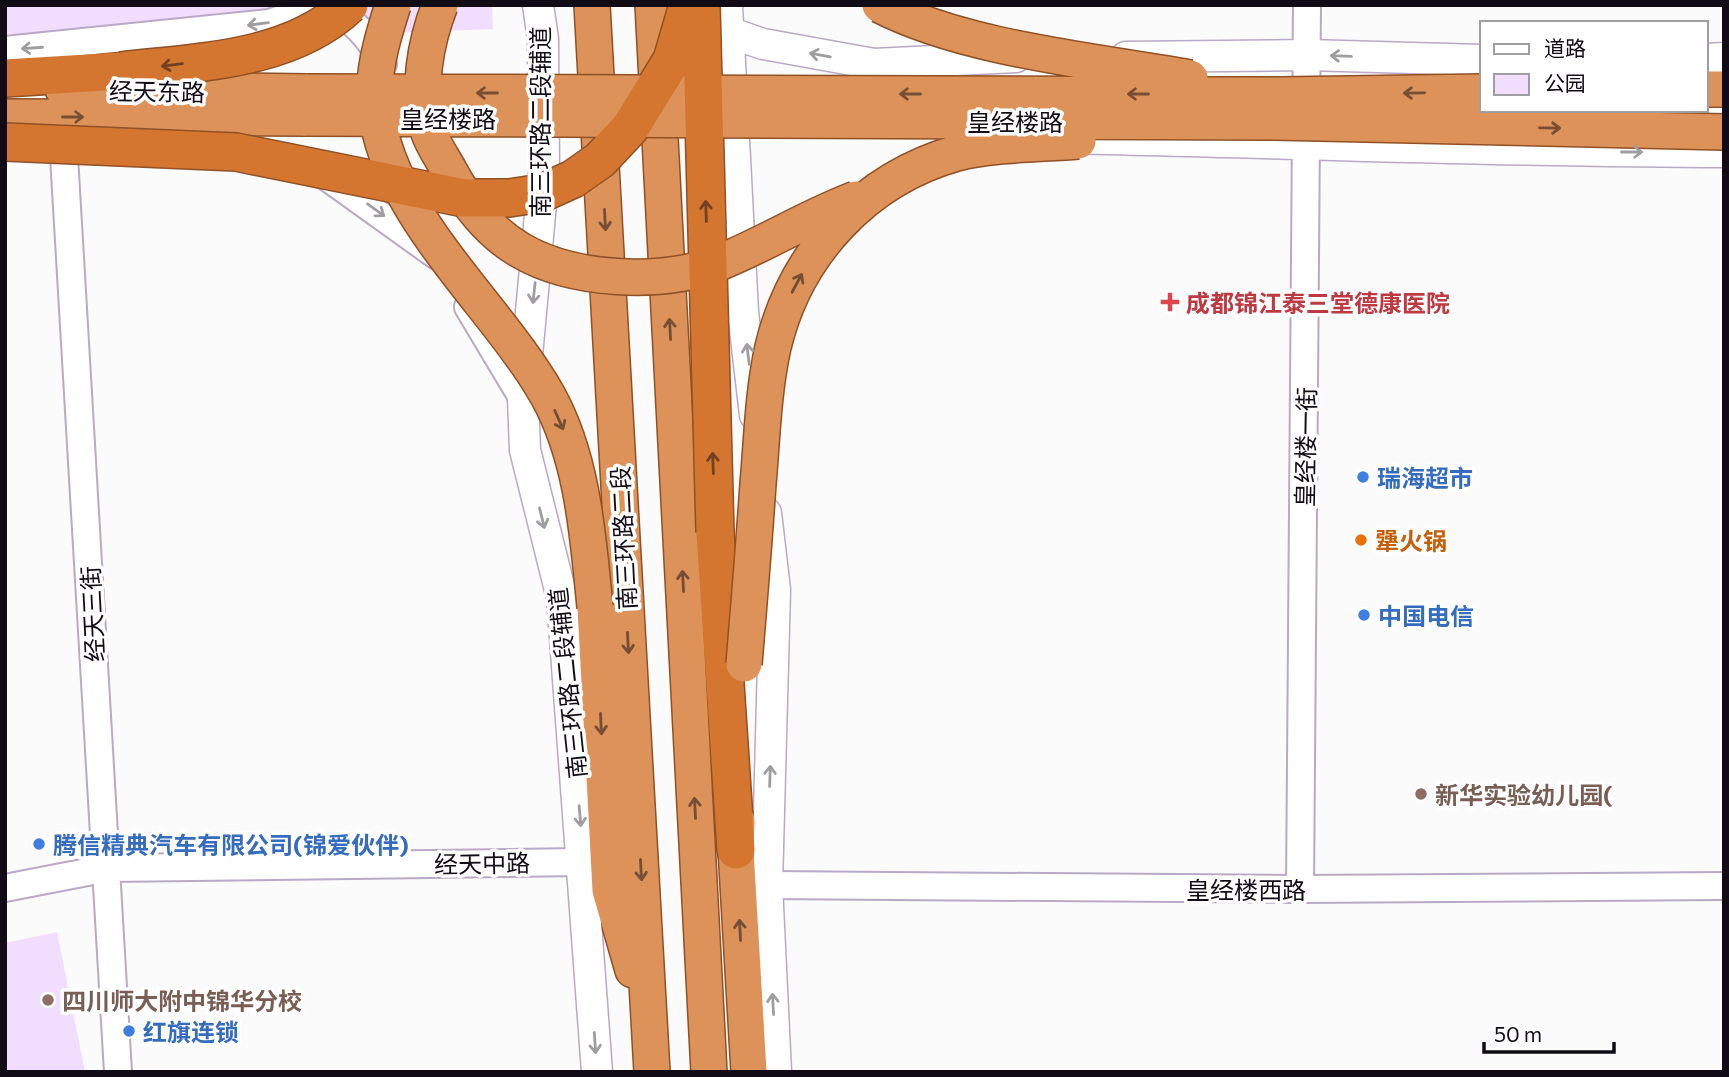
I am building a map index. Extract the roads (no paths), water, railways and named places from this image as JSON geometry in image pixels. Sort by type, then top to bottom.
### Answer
[{"type":"highway","points":[[5,79],[121,71],[226,59],[295,41],[330,23],[349,5]]},
{"type":"highway","points":[[393,5],[374,87],[382,138],[409,207],[475,291],[548,396],[568,442],[587,526],[595,607],[610,890],[650,1028]]},
{"type":"highway","points":[[440,5],[431,26],[423,72],[428,131],[465,199],[520,250],[552,264],[624,278],[675,274],[715,265],[824,211],[881,189]]},
{"type":"highway","name":"南三环路二段","points":[[592,5],[652,1072]]},
{"type":"highway","points":[[653,5],[709,1072]]},
{"type":"highway","points":[[5,142],[236,152],[464,198],[509,198],[542,192],[573,179],[600,160],[630,128],[672,60],[688,5]]},
{"type":"highway","points":[[701,5],[732,657],[736,850],[749,1072]]},
{"type":"highway","points":[[880,5],[899,15],[972,38],[1277,108]]},
{"type":"highway","name":"经天东路","points":[[5,89],[307,105]]},
{"type":"highway","name":"皇经楼路","points":[[1277,108],[1480,92]]},
{"type":"highway","name":"皇经楼路","points":[[307,105],[1277,108],[1724,132]]},
{"type":"highway","name":"经天东路","points":[[5,117],[307,105]]},
{"type":"highway","points":[[732,657],[773,348],[785,307],[817,250],[838,225],[881,189],[914,169],[959,152],[1277,108]]},
{"type":"highway","points":[[704,964],[729,1039],[731,1072]]},
{"type":"main road","name":"南三环路二段辅道","points":[[538,5],[543,39],[544,171],[523,399],[525,450],[562,598],[597,1072]]},
{"type":"main road","points":[[727,18],[763,44],[874,64],[972,58],[1307,55],[1480,60]]},
{"type":"main road","points":[[727,18],[743,312],[775,590],[767,885],[776,1072]]},
{"type":"main road","points":[[1480,80],[1470,90],[1468,116],[1490,138],[1526,152]]},
{"type":"main road","points":[[733,144],[766,135],[1308,143],[1526,152],[1724,152]]},
{"type":"street","points":[[5,50],[269,23],[326,5],[353,22],[372,40],[389,75],[391,125],[373,154],[330,178]]},
{"type":"street","name":"皇经楼一街","points":[[1300,889],[1307,5]]},
{"type":"street","points":[[5,157],[277,152],[330,178],[436,254],[523,399]]},
{"type":"street","name":"经天三街","points":[[64,156],[118,1072]]},
{"type":"street","name":"经天中路","points":[[5,888],[108,868],[583,862]]},
{"type":"street","name":"皇经楼西路","points":[[767,885],[1300,889],[1724,886]]},
{"type":"place","name":"成都锦江泰三堂德康医院","points":[[1170,302]]},
{"type":"place","name":"瑞海超市","points":[[1363,477]]},
{"type":"place","name":"犟火锅","points":[[1361,540]]},
{"type":"place","name":"中国电信","points":[[1364,615]]},
{"type":"place","name":"新华实验幼儿园(","points":[[1421,794]]},
{"type":"place","name":"腾信精典汽车有限公司(锦爱伙伴)","points":[[39,844]]},
{"type":"place","name":"四川师大附中锦华分校","points":[[48,1000]]},
{"type":"place","name":"红旗连锁","points":[[129,1031]]}]
